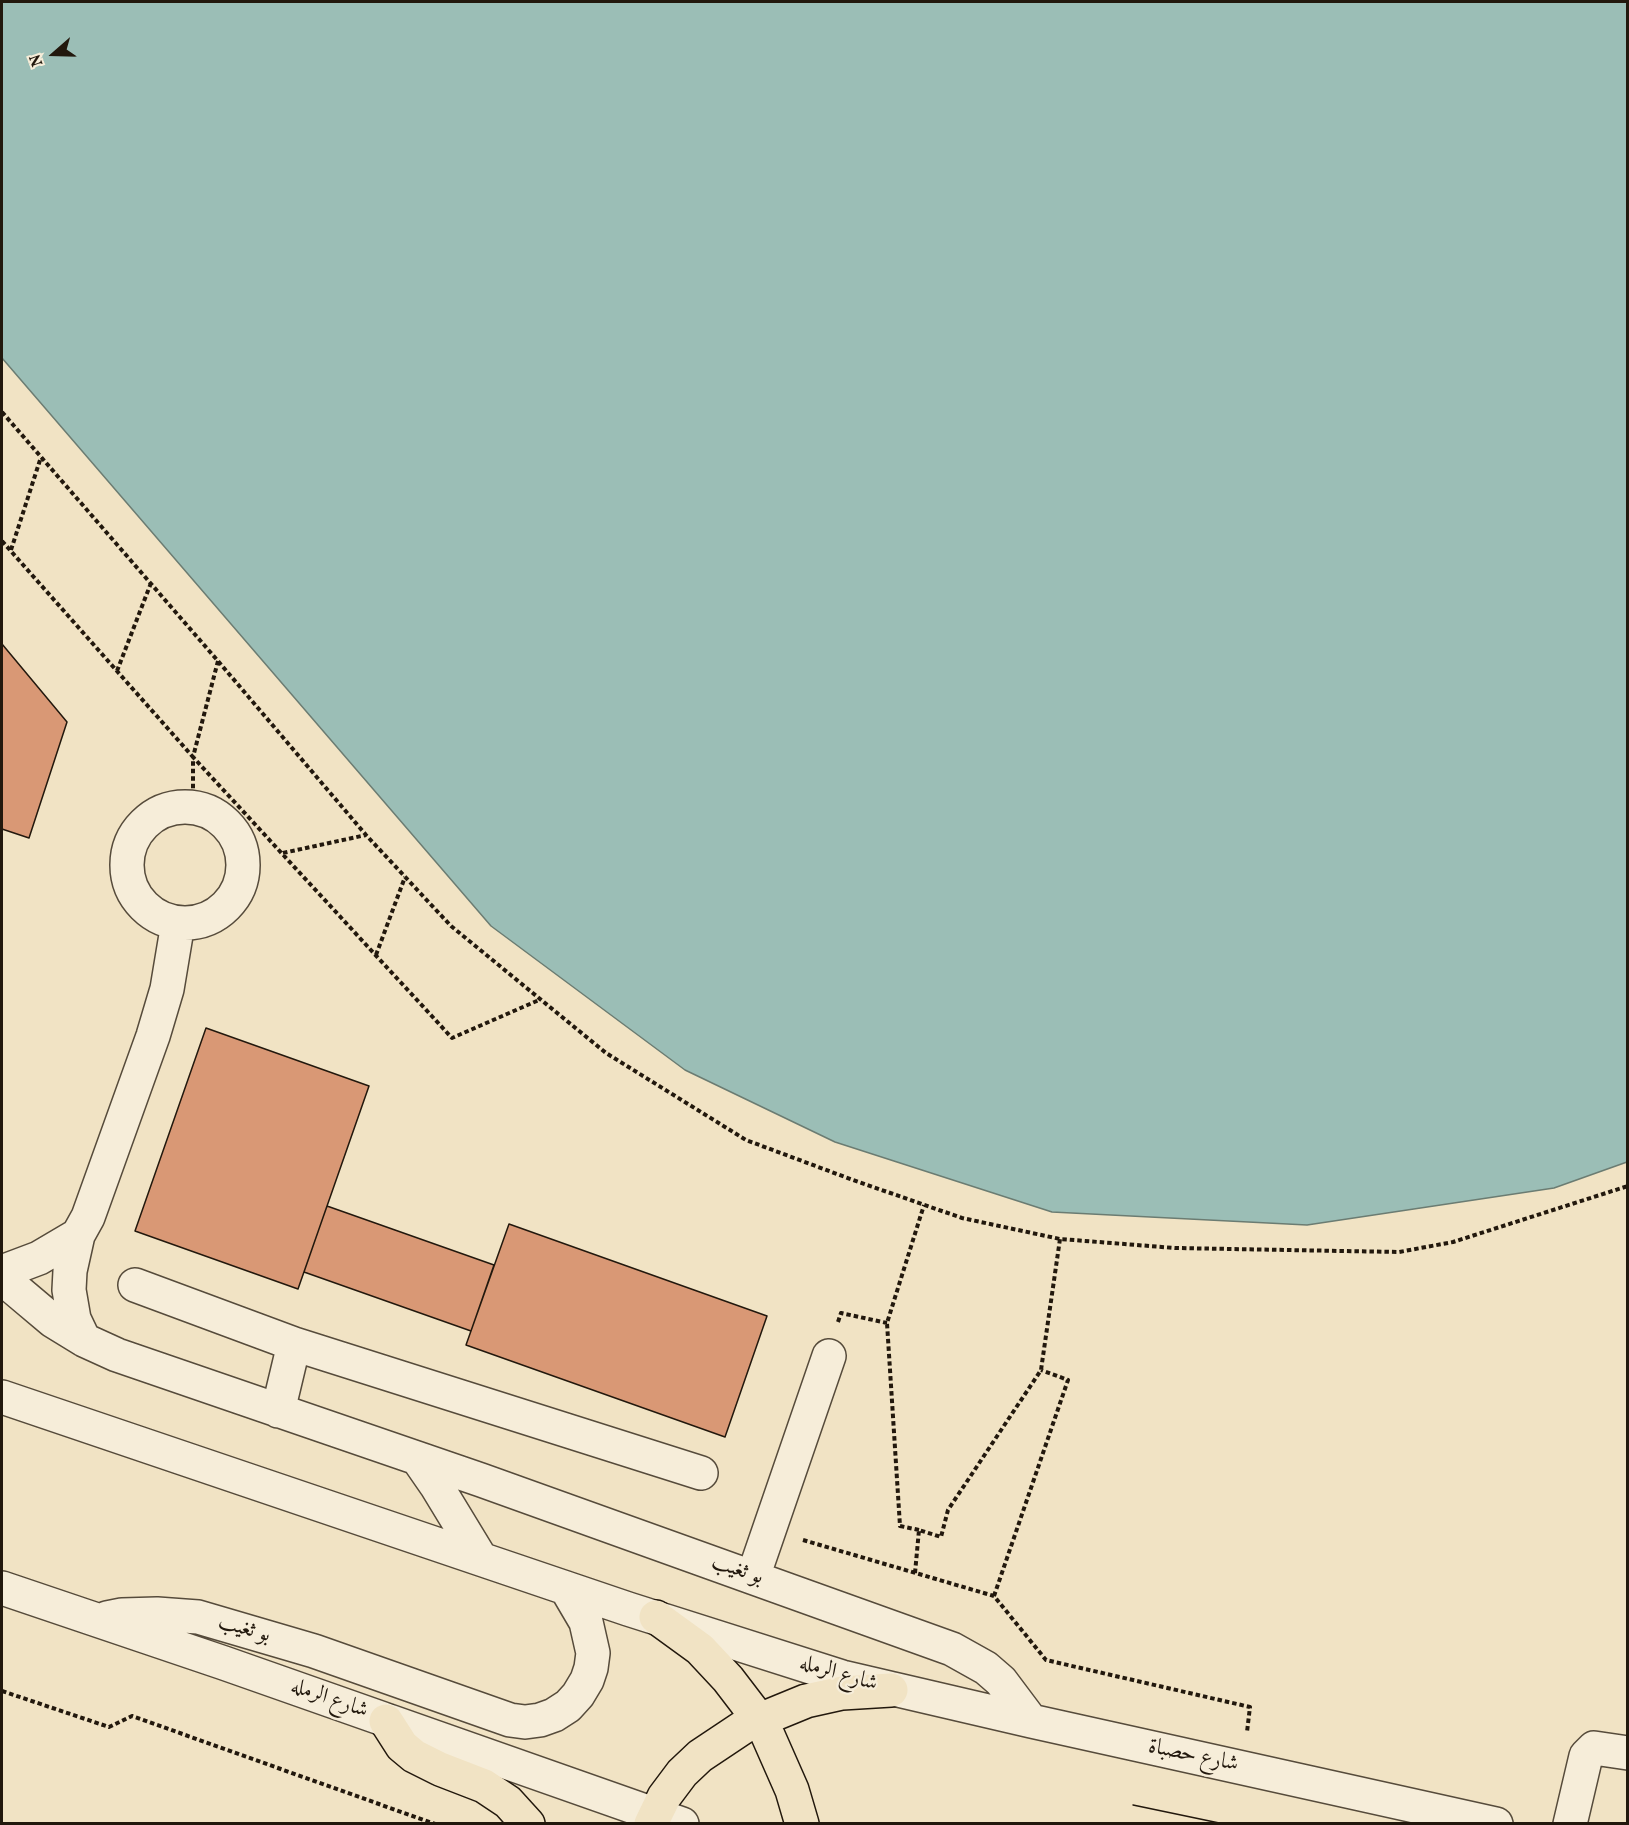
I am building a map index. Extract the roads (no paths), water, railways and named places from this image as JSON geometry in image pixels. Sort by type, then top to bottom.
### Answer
[{"type":"main road","name":"شارع الرمله","points":[[656,1617],[700,1649],[728,1679],[759,1720],[792,1790],[802,1824]]},
{"type":"main road","name":"شارع الرمله","points":[[663,1821],[664,1797],[682,1773],[723,1739],[759,1720],[806,1701],[833,1695],[891,1690]]},
{"type":"main road","points":[[386,1720],[402,1746],[414,1756],[484,1786],[508,1802],[528,1824]]},
{"type":"street","points":[[193,807],[212,814],[229,827],[240,846],[242,877],[234,897],[219,912],[199,921],[178,923],[158,916],[142,903],[131,884],[127,863],[137,833],[152,817],[171,808],[193,807]]},
{"type":"street","points":[[84,1340],[74,1319],[69,1290],[70,1271],[78,1235],[88,1217],[153,1036],[166,989],[178,923]]},
{"type":"street","points":[[2,1272],[39,1258],[78,1235]]},
{"type":"street","name":"بو ثغيب","points":[[2,1278],[53,1321],[84,1340],[117,1355],[418,1459],[952,1649],[986,1668],[1001,1681],[1031,1721]]},
{"type":"street","points":[[135,1285],[294,1344],[701,1473]]},
{"type":"street","points":[[278,1411],[294,1344]]},
{"type":"street","points":[[753,1577],[829,1356]]},
{"type":"street","name":"شارع الرمله","points":[[2,1397],[566,1588],[842,1677],[891,1690]]},
{"type":"street","points":[[418,1459],[481,1558]]},
{"type":"street","name":"شارع الرمله","points":[[2,1588],[386,1720],[663,1821]]},
{"type":"street","name":"بو ثغيب","points":[[96,1620],[122,1615],[157,1614],[198,1617],[314,1651],[510,1720],[525,1722],[554,1715],[568,1706],[578,1695],[591,1668],[594,1653],[585,1622],[566,1588]]},
{"type":"street","name":"شارع حصباة","points":[[891,1690],[1497,1824]]},
{"type":"street","points":[[1570,1824],[1586,1756],[1594,1748],[1628,1753]]},
{"type":"water","points":[[2,2],[1627,2],[1627,1162],[1554,1188],[1307,1225],[1052,1212],[835,1142],[685,1070],[491,926],[2,358]]},
{"type":"tram line","points":[[1133,1805],[1224,1824]]}]
